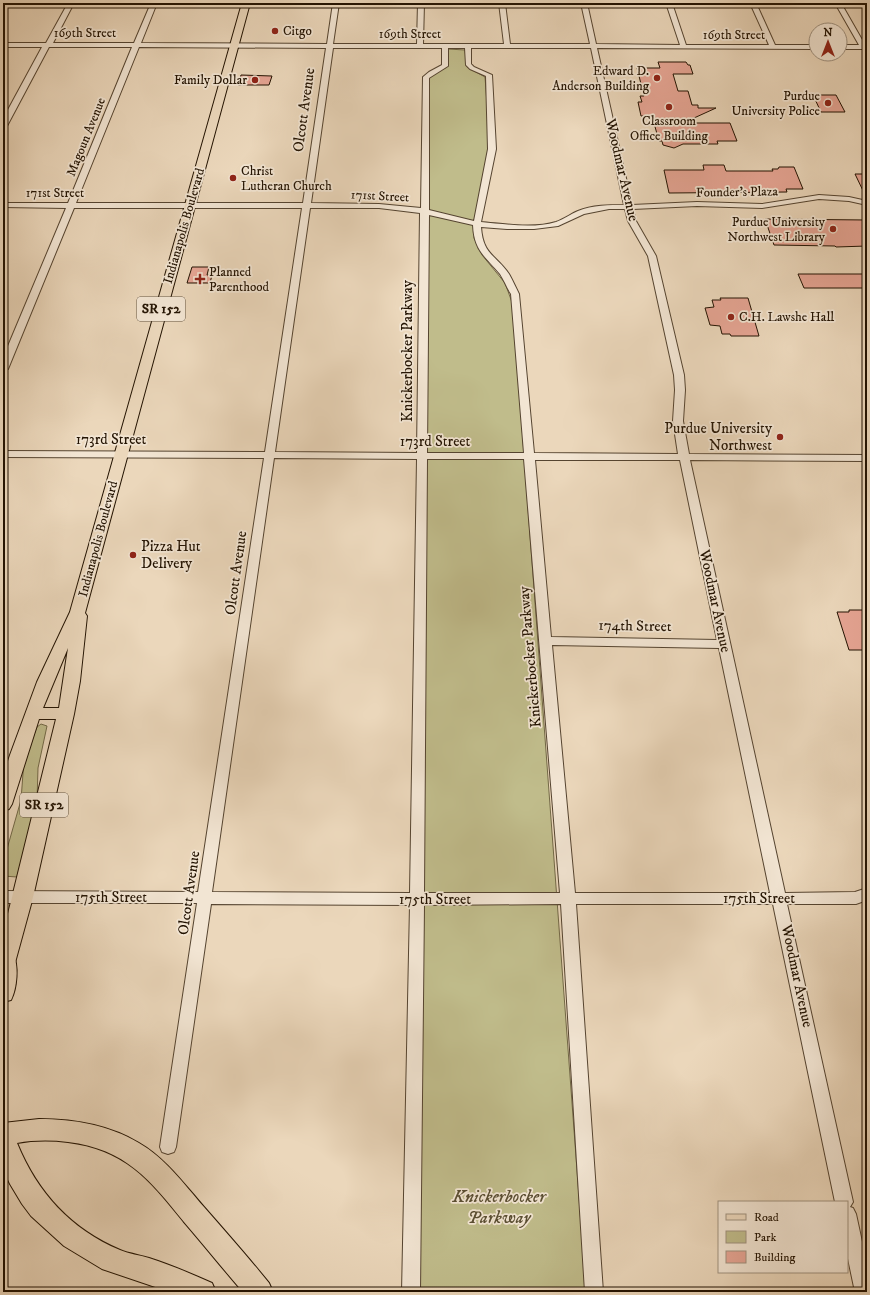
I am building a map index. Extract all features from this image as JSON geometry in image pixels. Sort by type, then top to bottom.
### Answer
[{"type":"highway","points":[[3,993],[4,965]]},
{"type":"highway","points":[[3,1134],[30,1130],[56,1129],[77,1131],[98,1137],[127,1149],[145,1161],[172,1188],[260,1292]]},
{"type":"highway","points":[[3,1139],[16,1170],[31,1196],[48,1217],[70,1236],[96,1252],[125,1265],[147,1271],[203,1292]]},
{"type":"main road","name":"Indianapolis Boulevard","points":[[3,804],[48,672],[78,612],[246,3]]},
{"type":"main road","name":"Indianapolis Boulevard","points":[[4,965],[23,897],[66,714],[79,621],[78,612]]},
{"type":"main road","points":[[48,672],[73,672]]},
{"type":"main road","points":[[33,713],[66,714]]},
{"type":"street","points":[[3,126],[71,3]]},
{"type":"street","name":"Magoun Avenue","points":[[3,369],[154,3]]},
{"type":"street","name":"Olcott Avenue","points":[[168,1148],[336,3]]},
{"type":"street","points":[[420,46],[421,3]]},
{"type":"street","points":[[502,3],[507,46]]},
{"type":"street","name":"Woodmar Avenue","points":[[584,3],[635,228],[652,256],[679,375],[680,390],[678,421],[684,457],[780,898],[844,1201]]},
{"type":"street","points":[[669,3],[684,47]]},
{"type":"street","points":[[754,3],[773,47]]},
{"type":"street","points":[[838,3],[865,47]]},
{"type":"street","name":"169th Street","points":[[3,45],[808,47]]},
{"type":"street","name":"Knickerbocker Parkway","points":[[411,1292],[426,77],[445,66],[445,46]]},
{"type":"street","name":"Knickerbocker Parkway","points":[[468,46],[468,64],[472,68],[489,75],[492,149],[477,224],[478,240],[483,250],[505,275],[515,294],[568,899],[594,1292]]},
{"type":"street","points":[[848,47],[865,47]]},
{"type":"street","name":"Founder's Plaza","points":[[630,207],[704,204],[762,206],[819,197],[849,198],[867,203]]},
{"type":"street","name":"171st Street","points":[[3,205],[379,206],[424,211],[477,224],[507,227],[534,227],[558,224],[582,212],[596,208],[630,207]]},
{"type":"street","name":"173rd Street","points":[[3,454],[867,458]]},
{"type":"street","name":"174th Street","points":[[545,640],[725,644]]},
{"type":"street","name":"175th Street","points":[[3,897],[417,899],[856,898],[867,894]]},
{"type":"street","points":[[848,1219],[864,1292]]},
{"type":"green space","name":"Knickerbocker Parkway","points":[[448,49],[465,50],[467,67],[485,77],[491,156],[475,220],[474,238],[482,255],[505,283],[513,305],[586,1292],[418,1292],[429,77],[447,67]]},
{"type":"green space","points":[[41,724],[47,726],[38,768],[37,800],[17,877],[3,876],[3,863],[21,800],[24,760],[37,727]]},
{"type":"building","points":[[658,62],[686,62],[690,65],[693,74],[673,74],[678,91],[688,91],[692,105],[698,105],[698,108],[716,108],[683,123],[730,123],[737,141],[717,141],[718,144],[683,144],[674,148],[663,145],[662,141],[659,141],[652,116],[641,116],[638,102],[642,102],[640,96],[644,96],[637,68],[660,68]]},
{"type":"building","name":"Family Dollar","points":[[241,75],[272,76],[269,85],[238,85]]},
{"type":"building","name":"Purdue University Police","points":[[813,95],[836,95],[845,112],[821,112]]},
{"type":"building","points":[[703,165],[724,165],[726,171],[773,171],[772,169],[778,169],[779,167],[794,167],[803,189],[786,189],[787,192],[669,193],[664,170],[704,170]]},
{"type":"building","points":[[855,174],[867,174],[867,199]]},
{"type":"building","points":[[765,219],[867,220],[867,246],[836,247],[774,245]]},
{"type":"building","name":"Planned Parenthood","points":[[192,267],[209,267],[207,275],[212,275],[210,283],[187,283]]},
{"type":"building","points":[[798,274],[867,274],[867,288],[804,288]]},
{"type":"building","name":"C.H. Lawshe Hall","points":[[720,298],[748,298],[759,336],[731,336],[730,334],[722,334],[720,326],[710,325],[705,308],[714,307],[712,300],[721,300]]},
{"type":"building","points":[[849,610],[867,610],[867,650],[849,650],[837,612],[849,612]]},
{"type":"place","name":"Citgo","points":[[275,31]]},
{"type":"place","name":"Edward D. Anderson Building","points":[[657,78]]},
{"type":"place","name":"Family Dollar","points":[[255,80]]},
{"type":"place","name":"Purdue University Police","points":[[828,103]]},
{"type":"place","name":"Classroom Office Building","points":[[669,107]]},
{"type":"place","name":"Christ Lutheran Church","points":[[233,178]]},
{"type":"place","name":"Purdue University Northwest Library","points":[[833,229]]},
{"type":"place","name":"Planned Parenthood","points":[[200,279]]},
{"type":"place","name":"C.H. Lawshe Hall","points":[[731,317]]},
{"type":"place","name":"Purdue University Northwest","points":[[780,437]]},
{"type":"place","name":"Pizza Hut Delivery","points":[[133,555]]}]
